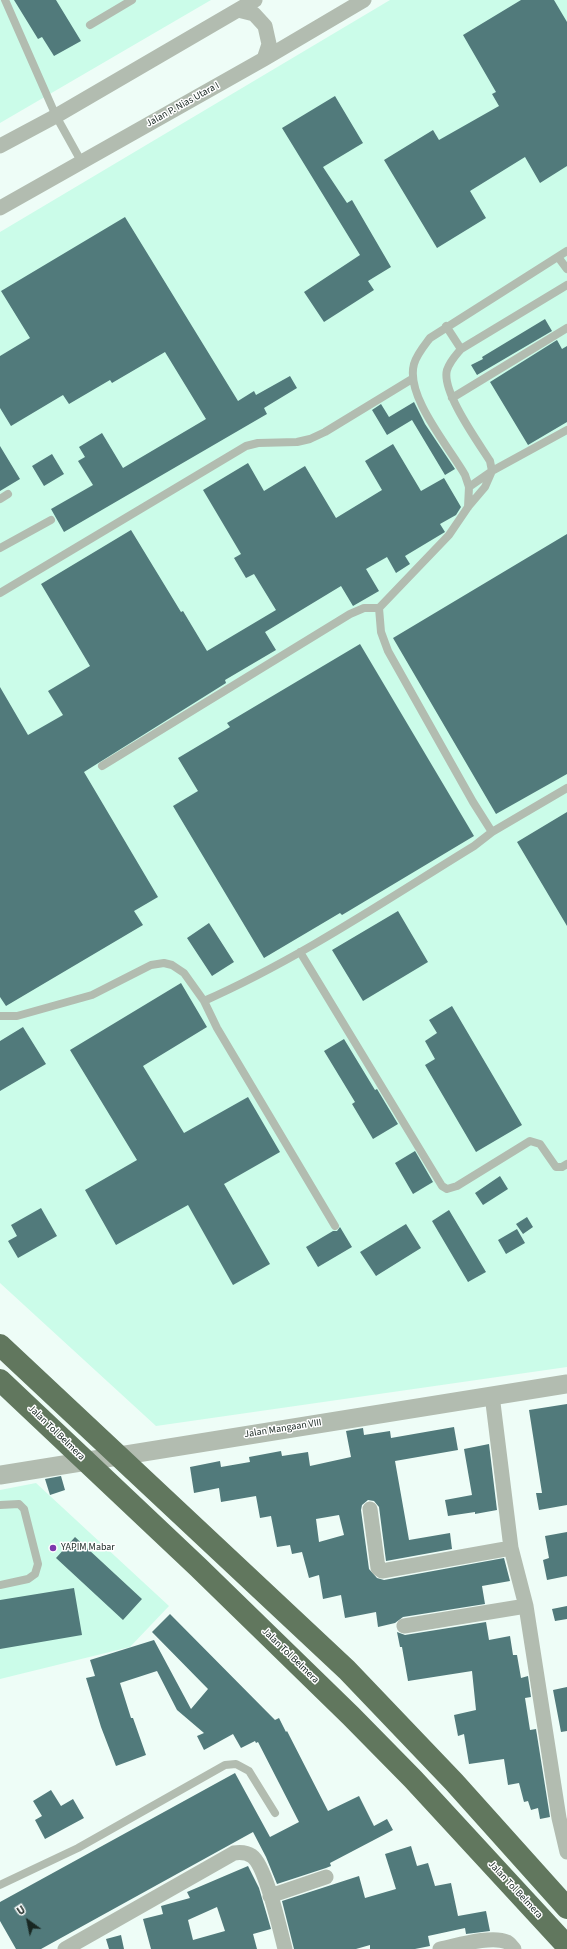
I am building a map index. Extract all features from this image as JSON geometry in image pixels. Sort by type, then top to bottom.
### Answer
[{"type":"highway","points":[[0,1345],[347,1670],[454,1782],[567,1908]]},
{"type":"highway","name":"Jalan Tol Belmera","points":[[0,1380],[198,1567],[403,1768],[567,1946]]},
{"type":"street","points":[[0,146],[56,116],[255,0]]},
{"type":"street","name":"Jalan P. Nias Utara I","points":[[0,208],[264,59],[364,0]]},
{"type":"street","points":[[238,10],[254,14],[265,26],[269,44],[264,59]]},
{"type":"street","name":"Jalan Mangaan VIII","points":[[0,1475],[567,1384]]},
{"type":"street","points":[[492,1396],[511,1548],[526,1606],[563,1817],[567,1852]]},
{"type":"street","points":[[370,1509],[378,1568],[382,1572],[511,1548]]},
{"type":"street","points":[[404,1626],[526,1606]]},
{"type":"street","points":[[65,1949],[234,1853],[246,1852],[254,1857],[265,1878],[286,1949]]},
{"type":"street","points":[[270,1896],[326,1877]]},
{"type":"street","points":[[440,1949],[497,1940],[508,1942],[514,1949]]},
{"type":"lane","points":[[5,0],[56,116],[81,162]]},
{"type":"lane","points":[[90,25],[132,0]]},
{"type":"lane","points":[[468,507],[469,487],[464,475],[416,396],[412,379],[414,364],[420,350],[430,338],[446,326],[567,251]]},
{"type":"lane","points":[[558,257],[567,269]]},
{"type":"lane","points":[[102,766],[350,614],[364,608],[379,608],[449,535],[468,507],[485,487],[492,471],[490,461],[449,391],[447,371],[451,361],[461,349],[567,285]]},
{"type":"lane","points":[[446,326],[461,349]]},
{"type":"lane","points":[[452,398],[567,328]]},
{"type":"lane","points":[[0,593],[246,446],[258,443],[297,442],[310,439],[325,432],[412,379]]},
{"type":"lane","points":[[469,487],[492,471],[567,430]]},
{"type":"lane","points":[[0,499],[8,494]]},
{"type":"lane","points":[[0,548],[51,520]]},
{"type":"lane","points":[[379,608],[381,632],[388,651],[473,802],[492,832]]},
{"type":"lane","points":[[204,1001],[300,952],[474,846],[492,832],[567,788]]},
{"type":"lane","points":[[300,952],[442,1186],[447,1188],[457,1186],[530,1141],[540,1144],[556,1167],[562,1167],[567,1164]]},
{"type":"lane","points":[[0,1016],[17,1016],[92,995],[151,965],[164,963],[172,965],[184,973],[204,1001],[217,1028],[335,1226]]},
{"type":"lane","points":[[0,1505],[19,1504],[24,1509],[38,1564],[36,1574],[28,1579],[0,1585]]},
{"type":"lane","points":[[0,1885],[78,1848],[225,1765],[236,1764],[249,1771],[275,1813]]},
{"type":"shaded area","points":[[0,0],[211,0],[0,123]]},
{"type":"shaded area","points":[[390,0],[567,0],[567,1367],[156,1426],[0,1283],[0,232]]},
{"type":"shaded area","name":"YAPIM Mabar","points":[[36,1483],[169,1606],[130,1647],[0,1679],[0,1490]]},
{"type":"building","points":[[14,0],[56,0],[81,41],[54,56],[42,37],[38,39]]},
{"type":"building","points":[[521,0],[554,0],[567,22],[567,166],[540,183],[525,157],[470,191],[486,218],[437,248],[384,160],[433,130],[439,140],[499,106],[492,94],[496,92],[463,35]]},
{"type":"building","points":[[335,96],[363,143],[323,167],[347,203],[352,200],[391,267],[368,281],[374,290],[324,322],[304,292],[360,255],[282,128]]},
{"type":"building","points":[[125,217],[238,401],[254,391],[256,395],[290,376],[297,388],[264,408],[267,414],[64,532],[51,509],[93,485],[78,461],[85,457],[79,447],[102,433],[123,468],[206,419],[165,352],[112,383],[110,380],[69,404],[63,395],[11,426],[0,408],[0,356],[30,338],[1,291]]},
{"type":"building","points":[[545,319],[552,331],[477,375],[471,365],[483,359],[482,357]]},
{"type":"building","points":[[557,340],[562,349],[567,346],[567,422],[528,445],[490,382]]},
{"type":"building","points":[[414,402],[425,424],[455,469],[445,475],[412,420],[387,435],[372,410],[381,404],[389,417]]},
{"type":"building","points":[[393,444],[421,491],[444,478],[461,507],[456,515],[440,524],[445,532],[405,556],[410,564],[396,573],[387,557],[366,569],[379,591],[353,606],[341,586],[265,632],[276,650],[225,680],[226,683],[84,772],[158,897],[134,911],[143,925],[6,1006],[0,997],[0,687],[28,735],[63,715],[48,691],[90,666],[41,584],[131,530],[181,612],[183,611],[207,651],[276,610],[254,574],[246,578],[234,558],[241,554],[203,490],[248,463],[264,491],[305,466],[336,518],[382,490],[365,461]]},
{"type":"building","points":[[0,446],[20,479],[0,491]]},
{"type":"building","points":[[52,454],[64,474],[44,486],[32,466]]},
{"type":"building","points":[[567,534],[567,774],[496,814],[393,638]]},
{"type":"building","points":[[360,644],[474,836],[342,915],[340,913],[264,958],[173,806],[198,791],[178,758],[230,727],[227,723]]},
{"type":"building","points":[[567,812],[567,926],[517,842]]},
{"type":"building","points":[[398,911],[428,962],[363,1001],[332,950]]},
{"type":"building","points":[[209,923],[234,962],[212,976],[187,938]]},
{"type":"building","points":[[181,983],[207,1027],[143,1066],[184,1133],[248,1097],[280,1152],[224,1184],[270,1264],[233,1285],[188,1205],[116,1245],[85,1190],[137,1160],[70,1050]]},
{"type":"building","points":[[452,1006],[522,1125],[476,1152],[425,1065],[435,1059],[425,1041],[437,1033],[429,1020]]},
{"type":"building","points":[[23,1027],[46,1064],[0,1091],[0,1041]]},
{"type":"building","points":[[344,1039],[398,1124],[373,1139],[352,1104],[355,1102],[324,1051]]},
{"type":"building","points":[[415,1151],[433,1182],[413,1194],[395,1163]]},
{"type":"building","points":[[500,1176],[508,1189],[483,1205],[475,1193]]},
{"type":"building","points":[[41,1208],[57,1236],[18,1258],[8,1241],[17,1236],[11,1225]]},
{"type":"building","points":[[449,1210],[486,1272],[468,1282],[432,1221]]},
{"type":"building","points":[[527,1217],[533,1227],[523,1234],[516,1224]]},
{"type":"building","points":[[406,1224],[421,1248],[376,1276],[360,1252]]},
{"type":"building","points":[[340,1227],[352,1247],[318,1267],[306,1247],[333,1231],[337,1231]]},
{"type":"building","points":[[517,1229],[525,1243],[506,1254],[498,1240]]},
{"type":"building","points":[[567,1404],[567,1505],[539,1510],[536,1493],[542,1493],[529,1410]]},
{"type":"building","points":[[454,1427],[458,1450],[395,1461],[409,1540],[450,1533],[452,1549],[386,1561],[379,1507],[374,1501],[368,1500],[362,1505],[361,1510],[369,1569],[377,1578],[384,1580],[504,1558],[510,1581],[482,1586],[485,1604],[403,1617],[395,1623],[378,1627],[376,1612],[345,1618],[341,1595],[323,1599],[319,1575],[309,1578],[302,1552],[292,1554],[290,1545],[277,1547],[271,1516],[260,1518],[256,1496],[221,1502],[219,1488],[194,1493],[190,1467],[220,1461],[221,1467],[250,1462],[249,1457],[281,1451],[282,1456],[308,1452],[310,1466],[351,1457],[346,1431],[363,1428],[364,1435],[390,1431],[391,1438]],"holes":[[[339,1515],[344,1535],[319,1542],[316,1519]]]},
{"type":"building","points":[[489,1444],[497,1510],[475,1514],[475,1512],[448,1516],[445,1500],[472,1495],[464,1449]]},
{"type":"building","points":[[61,1476],[65,1490],[50,1495],[45,1479]]},
{"type":"building","points":[[567,1532],[567,1576],[547,1580],[543,1560],[549,1558],[545,1536]]},
{"type":"building","points":[[75,1537],[142,1599],[123,1620],[56,1558]]},
{"type":"building","points":[[74,1588],[82,1635],[0,1649],[0,1600]]},
{"type":"building","points":[[567,1606],[567,1619],[555,1621],[552,1609]]},
{"type":"building","points":[[170,1614],[275,1720],[279,1718],[328,1811],[359,1796],[374,1826],[387,1819],[393,1830],[330,1863],[331,1866],[277,1884],[266,1857],[253,1832],[41,1949],[16,1949],[0,1921],[0,1902],[235,1773],[270,1837],[299,1822],[258,1742],[256,1743],[255,1741],[241,1748],[233,1734],[204,1750],[197,1736],[204,1733],[177,1710],[157,1671],[120,1683],[131,1718],[133,1718],[146,1755],[116,1766],[101,1727],[86,1678],[95,1676],[90,1660],[154,1640],[191,1709],[208,1689],[152,1632]]},
{"type":"building","points":[[486,1622],[489,1640],[510,1636],[513,1655],[517,1655],[521,1678],[528,1676],[531,1697],[525,1698],[530,1730],[536,1729],[550,1817],[540,1819],[538,1808],[531,1810],[528,1801],[524,1802],[519,1783],[508,1785],[504,1759],[469,1764],[464,1734],[458,1736],[454,1715],[476,1710],[472,1671],[408,1681],[402,1647],[400,1647],[397,1632],[405,1635]]},
{"type":"building","points":[[567,1687],[567,1731],[561,1732],[553,1690]]},
{"type":"building","points":[[51,1790],[61,1806],[73,1799],[84,1818],[45,1839],[35,1820],[42,1816],[33,1801]]},
{"type":"building","points":[[411,1846],[417,1866],[428,1863],[435,1886],[451,1883],[458,1916],[486,1911],[490,1931],[466,1934],[465,1928],[428,1936],[430,1946],[415,1949],[370,1949],[370,1945],[356,1949],[294,1949],[282,1901],[359,1876],[365,1898],[396,1889],[385,1854]]},
{"type":"building","points":[[248,1866],[259,1888],[271,1929],[253,1934],[257,1949],[151,1949],[143,1919],[163,1914],[161,1906],[190,1898],[187,1892]],"holes":[[[217,1907],[225,1931],[193,1940],[188,1920]]]},
{"type":"building","points":[[121,1935],[124,1949],[109,1949],[106,1939]]},
{"type":"place","name":"YAPIM Mabar","points":[[53,1548]]}]
